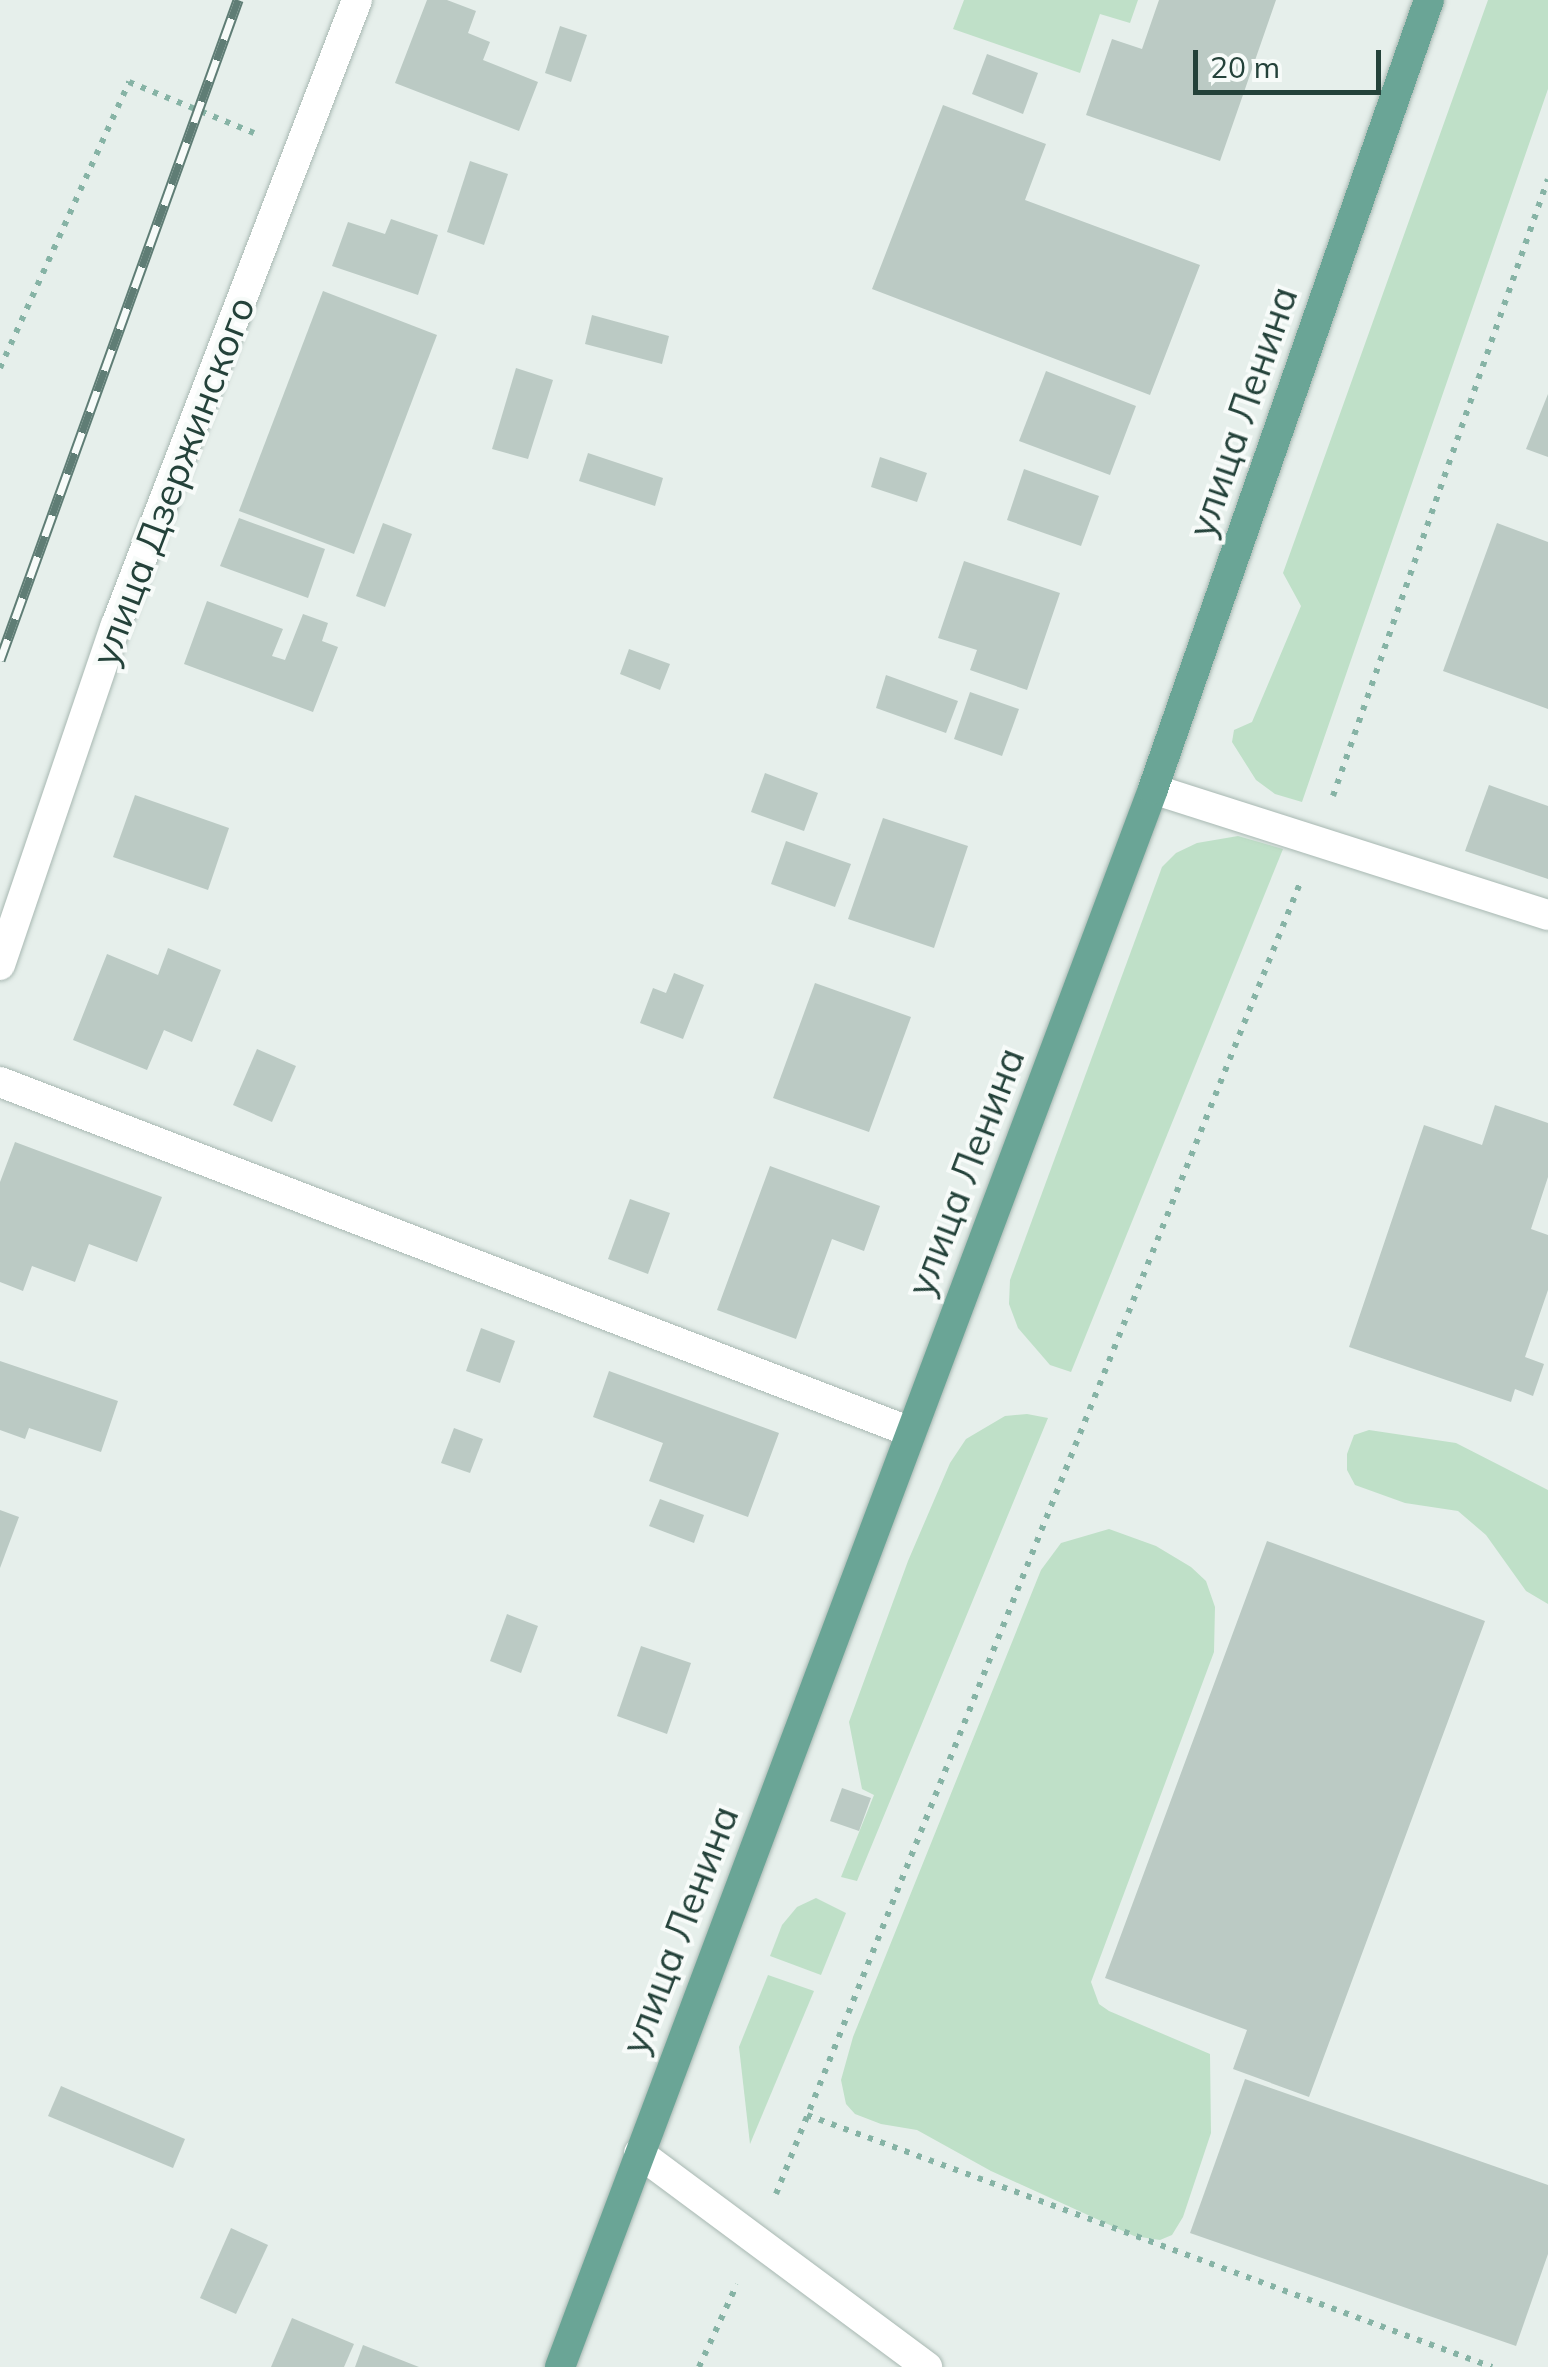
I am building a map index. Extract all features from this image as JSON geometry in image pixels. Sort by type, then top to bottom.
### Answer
[{"type":"main road","name":"улица Ленина","points":[[560,2367],[1154,788],[1430,0]]},
{"type":"street","name":"улица Дзержинского","points":[[0,965],[116,625],[356,0]]},
{"type":"street","points":[[1154,788],[1548,915]]},
{"type":"street","points":[[0,1082],[911,1432]]},
{"type":"street","points":[[639,2153],[927,2367]]},
{"type":"path","points":[[0,368],[129,82],[298,152]]},
{"type":"path","points":[[699,2367],[757,2241],[1317,841],[1548,179]]},
{"type":"path","points":[[808,2115],[1492,2367]]},
{"type":"green space","points":[[964,0],[1138,0],[1130,23],[1100,14],[1080,73],[953,29]]},
{"type":"green space","points":[[1488,0],[1548,0],[1548,89],[1302,802],[1275,794],[1256,780],[1232,742],[1234,730],[1252,722],[1301,606],[1283,573]]},
{"type":"green space","points":[[1238,836],[1283,849],[1071,1372],[1050,1365],[1018,1328],[1009,1304],[1010,1280],[1162,867],[1176,853],[1197,843]]},
{"type":"green space","points":[[1027,1414],[1048,1418],[857,1881],[841,1877],[874,1795],[862,1789],[849,1722],[908,1561],[950,1463],[966,1439],[1005,1416]]},
{"type":"green space","points":[[1369,1430],[1456,1443],[1548,1490],[1548,1604],[1526,1591],[1486,1535],[1458,1511],[1405,1503],[1355,1485],[1347,1470],[1347,1454],[1354,1435]]},
{"type":"green space","points":[[1109,1529],[1156,1546],[1191,1567],[1206,1581],[1215,1607],[1214,1652],[1091,1982],[1099,2004],[1109,2011],[1210,2054],[1211,2133],[1183,2217],[1172,2235],[1160,2240],[1134,2236],[991,2171],[917,2130],[881,2124],[855,2114],[846,2104],[841,2080],[853,2037],[1041,1570],[1061,1543]]},
{"type":"green space","points":[[816,1898],[846,1913],[821,1975],[770,1956],[782,1925],[797,1907]]},
{"type":"green space","points":[[768,1975],[814,1991],[750,2144],[739,2047]]},
{"type":"building","points":[[427,0],[447,0],[476,11],[468,33],[490,42],[483,60],[538,82],[519,131],[395,83]]},
{"type":"building","points":[[1159,0],[1276,0],[1220,161],[1086,115],[1112,39],[1142,49]]},
{"type":"building","points":[[560,26],[587,35],[571,82],[545,73]]},
{"type":"building","points":[[987,54],[1038,73],[1023,114],[972,94]]},
{"type":"building","points":[[943,105],[1046,144],[1025,200],[1200,265],[1150,395],[872,289]]},
{"type":"building","points":[[470,161],[508,174],[484,245],[447,232]]},
{"type":"building","points":[[391,219],[438,235],[418,295],[332,266],[348,222],[385,234]]},
{"type":"building","points":[[323,291],[437,335],[354,554],[239,511]]},
{"type":"building","points":[[592,315],[669,336],[662,364],[585,344]]},
{"type":"building","points":[[516,368],[553,380],[528,459],[492,449]]},
{"type":"building","points":[[1046,371],[1136,406],[1110,475],[1019,441]]},
{"type":"building","points":[[1548,394],[1548,457],[1526,449]]},
{"type":"building","points":[[588,453],[663,478],[655,506],[579,481]]},
{"type":"building","points":[[880,457],[927,473],[917,502],[871,487]]},
{"type":"building","points":[[1024,469],[1099,496],[1081,546],[1007,520]]},
{"type":"building","points":[[239,518],[325,549],[308,598],[220,566]]},
{"type":"building","points":[[383,523],[412,534],[385,607],[356,596]]},
{"type":"building","points":[[1497,523],[1548,542],[1548,709],[1443,671]]},
{"type":"building","points":[[964,561],[1060,593],[1027,690],[970,670],[977,650],[938,638]]},
{"type":"building","points":[[207,601],[283,629],[272,656],[285,660],[303,614],[328,623],[322,641],[338,647],[313,712],[184,664]]},
{"type":"building","points":[[629,649],[670,664],[660,690],[620,674]]},
{"type":"building","points":[[886,675],[958,701],[946,733],[876,708]]},
{"type":"building","points":[[970,692],[1019,709],[1002,756],[954,739]]},
{"type":"building","points":[[765,773],[818,793],[804,831],[751,812]]},
{"type":"building","points":[[1489,785],[1548,806],[1548,879],[1465,851]]},
{"type":"building","points":[[135,795],[229,828],[208,890],[113,857]]},
{"type":"building","points":[[883,818],[968,846],[934,948],[848,919]]},
{"type":"building","points":[[786,841],[851,864],[835,907],[771,884]]},
{"type":"building","points":[[168,948],[221,970],[192,1042],[164,1030],[147,1070],[73,1040],[107,954],[158,975]]},
{"type":"building","points":[[674,973],[704,985],[683,1039],[640,1023],[653,988],[666,993]]},
{"type":"building","points":[[815,983],[911,1017],[869,1132],[773,1098]]},
{"type":"building","points":[[257,1049],[296,1066],[272,1122],[233,1105]]},
{"type":"building","points":[[1495,1105],[1548,1123],[1548,1177],[1531,1229],[1548,1235],[1548,1290],[1525,1357],[1544,1364],[1533,1396],[1515,1389],[1511,1402],[1349,1347],[1424,1125],[1482,1145]]},
{"type":"building","points":[[15,1142],[162,1197],[137,1262],[89,1244],[75,1282],[32,1266],[23,1291],[0,1282],[0,1182]]},
{"type":"building","points":[[770,1166],[880,1206],[864,1251],[832,1239],[796,1339],[717,1310]]},
{"type":"building","points":[[630,1199],[670,1213],[648,1274],[608,1259]]},
{"type":"building","points":[[481,1328],[515,1341],[500,1383],[466,1371]]},
{"type":"building","points":[[0,1361],[118,1401],[101,1452],[29,1428],[25,1439],[0,1430]]},
{"type":"building","points":[[609,1371],[779,1433],[748,1517],[649,1481],[663,1443],[593,1417]]},
{"type":"building","points":[[454,1428],[483,1439],[470,1473],[441,1463]]},
{"type":"building","points":[[660,1499],[704,1515],[694,1543],[649,1526]]},
{"type":"building","points":[[0,1510],[19,1517],[0,1568]]},
{"type":"building","points":[[1267,1541],[1485,1621],[1309,2097],[1233,2069],[1247,2030],[1105,1978]]},
{"type":"building","points":[[507,1614],[538,1626],[521,1673],[490,1661]]},
{"type":"building","points":[[641,1646],[691,1663],[667,1734],[617,1716]]},
{"type":"building","points":[[842,1788],[871,1798],[859,1831],[830,1821]]},
{"type":"building","points":[[1245,2079],[1548,2185],[1548,2254],[1516,2346],[1190,2233]]},
{"type":"building","points":[[61,2086],[185,2139],[173,2168],[48,2116]]},
{"type":"building","points":[[231,2228],[268,2245],[236,2314],[200,2298]]},
{"type":"building","points":[[292,2318],[354,2344],[344,2367],[271,2367]]},
{"type":"building","points":[[363,2345],[419,2367],[355,2367]]},
{"type":"railway","points":[[0,660],[238,0]]}]
